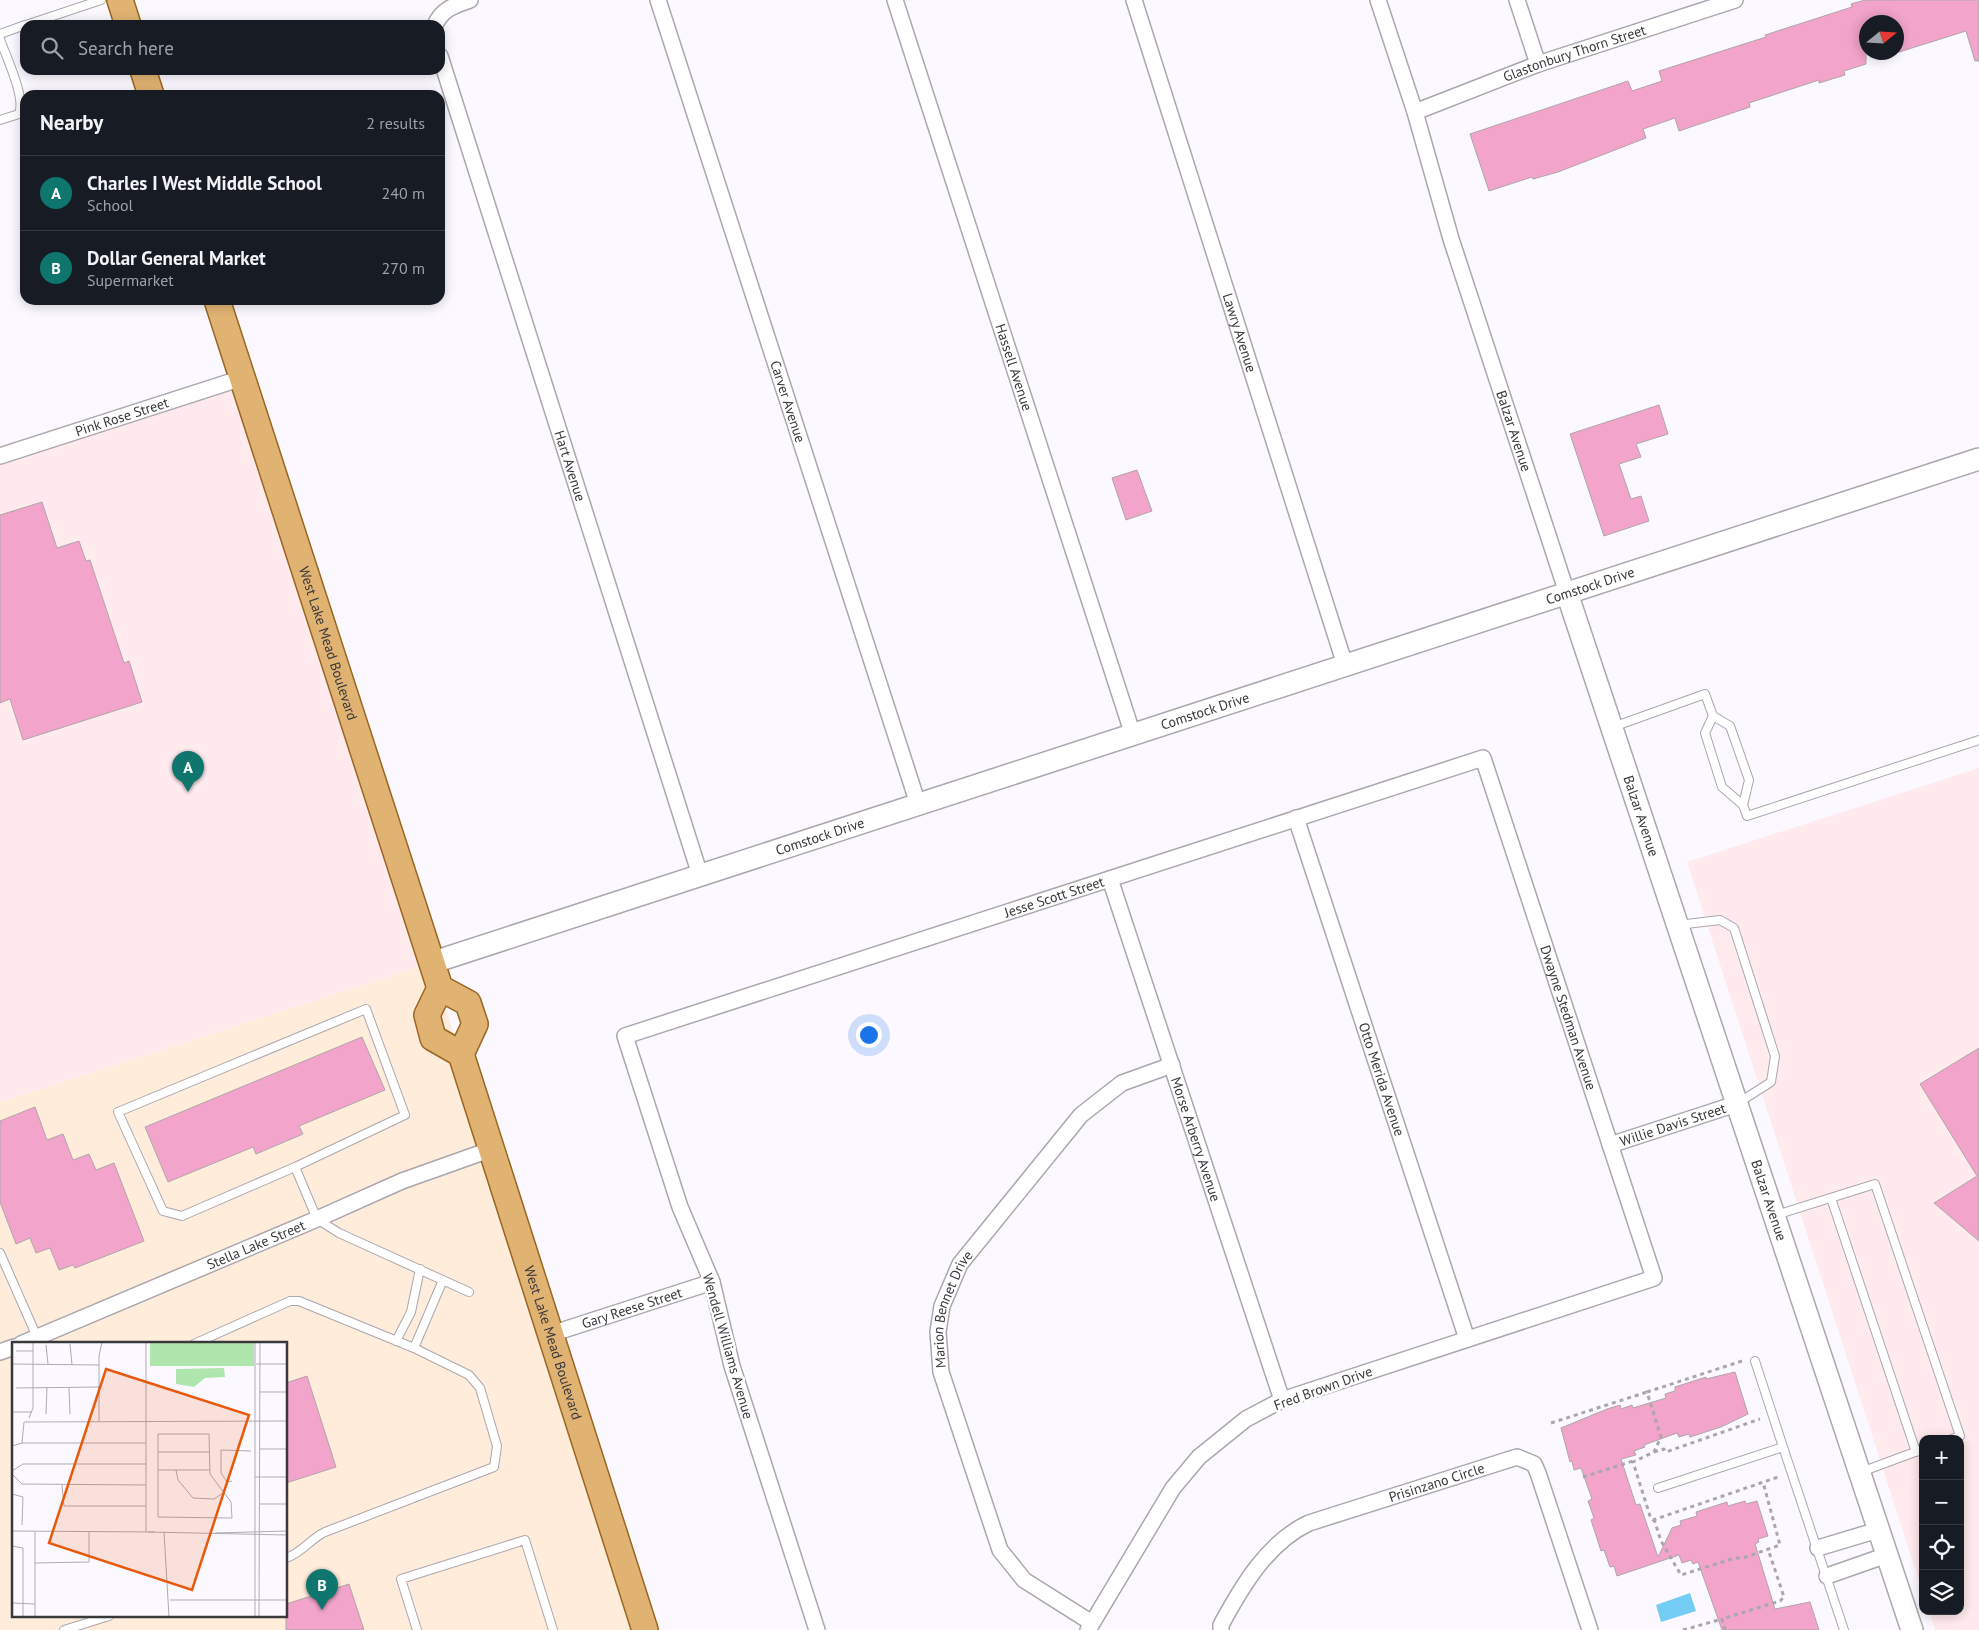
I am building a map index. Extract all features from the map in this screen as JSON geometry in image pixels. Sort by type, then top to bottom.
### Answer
[{"type":"main road","points":[[120,0],[126,20]]},
{"type":"main road","points":[[145,75],[149,90]]},
{"type":"main road","name":"West Lake Mead Boulevard","points":[[219,305],[440,988]]},
{"type":"main road","points":[[440,988],[468,1003],[475,1024],[461,1054],[434,1038],[427,1016],[440,988]]},
{"type":"main road","name":"West Lake Mead Boulevard","points":[[461,1054],[645,1630]]},
{"type":"street","points":[[438,20],[451,6],[470,0]]},
{"type":"street","name":"Carver Avenue","points":[[658,0],[918,804]]},
{"type":"street","name":"Hassell Avenue","points":[[895,0],[1133,734]]},
{"type":"street","name":"Lawry Avenue","points":[[1134,0],[1345,666]]},
{"type":"street","name":"Balzar Avenue","points":[[1378,0],[1415,112],[1451,239],[1611,727],[1912,1630]]},
{"type":"street","points":[[1517,0],[1538,64]]},
{"type":"street","name":"Glastonbury Thorn Street","points":[[1415,112],[1538,64],[1735,0]]},
{"type":"street","name":"Hart Avenue","points":[[445,72],[700,875]]},
{"type":"street","name":"Pink Rose Street","points":[[0,456],[242,378]]},
{"type":"street","name":"Comstock Drive","points":[[431,963],[1979,459]]},
{"type":"street","name":"Jesse Scott Street","points":[[625,1036],[1483,758]]},
{"type":"street","name":"Dwayne Stedman Avenue","points":[[1483,758],[1654,1278]]},
{"type":"street","name":"Otto Merida Avenue","points":[[1296,818],[1467,1339]]},
{"type":"street","name":"Morse Arberry Avenue","points":[[1110,879],[1282,1400]]},
{"type":"street","name":"Wendell Williams Avenue","points":[[625,1036],[680,1207],[712,1282],[732,1366],[817,1630]]},
{"type":"street","name":"Marion Bennet Drive","points":[[1090,1627],[1024,1580],[1000,1550],[941,1372],[938,1332],[942,1306],[960,1264],[1081,1115],[1122,1083],[1172,1065]]},
{"type":"street","name":"Willie Davis Street","points":[[1610,1145],[1736,1104]]},
{"type":"street","name":"Stella Lake Street","points":[[26,1342],[317,1220],[402,1181],[492,1149]]},
{"type":"street","name":"Fred Brown Drive","points":[[1090,1627],[1174,1488],[1199,1457],[1246,1419],[1282,1400],[1654,1278]]},
{"type":"street","name":"Gary Reese Street","points":[[551,1334],[712,1282]]},
{"type":"street","points":[[0,1352],[12,1348]]},
{"type":"street","name":"Prisinzano Circle","points":[[1221,1630],[1221,1625],[1246,1582],[1292,1530],[1309,1522],[1517,1457],[1529,1461],[1538,1474],[1590,1630]]},
{"type":"street","points":[[1818,1548],[1878,1530]]},
{"type":"street","points":[[1828,1576],[1887,1555]]},
{"type":"lane","points":[[41,20],[101,0]]},
{"type":"lane","points":[[0,34],[20,27]]},
{"type":"lane","points":[[0,39],[20,97]]},
{"type":"lane","points":[[0,120],[20,112]]},
{"type":"lane","points":[[1611,727],[1705,694],[1713,716],[1730,726],[1749,780],[1743,805]]},
{"type":"lane","points":[[1713,716],[1705,733],[1722,787],[1743,805],[1747,816],[1979,740]]},
{"type":"lane","points":[[1677,925],[1720,920],[1734,928],[1775,1056],[1770,1082],[1736,1104]]},
{"type":"lane","points":[[366,1009],[405,1115],[295,1167],[182,1216],[164,1211],[118,1112],[366,1009]]},
{"type":"lane","points":[[295,1167],[317,1220],[339,1233],[468,1292]]},
{"type":"lane","points":[[1774,1216],[1875,1184],[1960,1435]]},
{"type":"lane","points":[[1831,1198],[1919,1451],[1859,1472]]},
{"type":"lane","points":[[0,1253],[37,1337]]},
{"type":"lane","points":[[396,1341],[410,1312],[420,1269]]},
{"type":"lane","points":[[414,1348],[443,1280]]},
{"type":"lane","points":[[198,1342],[290,1301],[299,1301],[414,1348],[469,1375],[480,1388],[497,1446],[494,1467],[325,1532],[312,1538],[298,1554],[288,1557]]},
{"type":"lane","points":[[1755,1362],[1791,1473],[1828,1576],[1844,1630]]},
{"type":"lane","points":[[1658,1488],[1783,1447]]},
{"type":"lane","points":[[418,1630],[401,1579],[525,1540],[553,1630]]},
{"type":"lane","points":[[64,1630],[103,1618]]},
{"type":"path","points":[[1551,1423],[1742,1361],[1744,1369]]},
{"type":"path","points":[[1647,1392],[1661,1437],[1654,1452]]},
{"type":"path","points":[[1583,1476],[1634,1461],[1664,1449],[1666,1452],[1754,1422],[1761,1419],[1758,1410]]},
{"type":"path","points":[[1634,1461],[1650,1516],[1654,1519],[1660,1541],[1681,1575],[1780,1545],[1763,1482]]},
{"type":"path","points":[[1654,1519],[1791,1473]]},
{"type":"path","points":[[1683,1630],[1780,1601],[1784,1598],[1768,1549]]},
{"type":"path","points":[[1722,1619],[1725,1630]]},
{"type":"shaded area","points":[[242,378],[431,963],[0,1102],[0,456]]},
{"type":"shaded area","points":[[1979,768],[1979,1630],[1935,1630],[1930,1615],[1964,1615],[1964,1435],[1919,1435],[1919,1581],[1687,862]]},
{"type":"shaded area","points":[[431,963],[645,1630],[0,1630],[0,1102]]},
{"type":"water","points":[[1690,1593],[1696,1611],[1661,1622],[1656,1605]]},
{"type":"building","points":[[1865,0],[1979,0],[1979,61],[1975,61],[1966,31],[1904,50],[1904,15],[1859,15],[1859,60],[1866,60],[1866,64],[1844,71],[1845,75],[1819,83],[1819,80],[1749,103],[1750,107],[1679,131],[1675,118],[1643,129],[1646,138],[1558,172],[1533,179],[1532,177],[1489,191],[1470,134],[1628,81],[1632,91],[1662,81],[1659,71],[1852,7],[1851,4]]},
{"type":"building","points":[[1659,405],[1668,434],[1636,444],[1641,457],[1619,464],[1631,499],[1641,496],[1649,521],[1604,536],[1570,434]]},
{"type":"building","points":[[1137,470],[1152,511],[1126,520],[1112,478]]},
{"type":"building","points":[[42,502],[57,548],[79,541],[86,561],[90,560],[124,663],[129,661],[142,702],[23,740],[10,699],[0,703],[0,515]]},
{"type":"building","points":[[362,1037],[385,1090],[299,1126],[303,1134],[256,1154],[253,1147],[168,1182],[145,1127]]},
{"type":"building","points":[[1979,1048],[1979,1241],[1934,1203],[1977,1176],[1920,1084]]},
{"type":"building","points":[[35,1107],[47,1140],[63,1134],[73,1160],[89,1154],[96,1170],[114,1163],[144,1241],[75,1268],[73,1265],[59,1270],[50,1248],[36,1253],[30,1238],[16,1244],[0,1202],[0,1121]]},
{"type":"building","points":[[1735,1372],[1748,1414],[1721,1427],[1690,1437],[1689,1434],[1679,1437],[1677,1433],[1644,1445],[1645,1447],[1634,1451],[1636,1455],[1621,1459],[1636,1505],[1640,1504],[1658,1557],[1672,1528],[1681,1525],[1680,1521],[1697,1516],[1696,1512],[1727,1502],[1728,1506],[1745,1501],[1746,1504],[1757,1501],[1768,1536],[1758,1539],[1759,1542],[1755,1544],[1775,1609],[1810,1602],[1819,1630],[1722,1630],[1698,1562],[1693,1564],[1691,1560],[1682,1563],[1679,1555],[1617,1576],[1614,1566],[1610,1567],[1604,1550],[1601,1551],[1591,1520],[1594,1518],[1588,1501],[1592,1499],[1581,1468],[1574,1470],[1572,1461],[1570,1462],[1561,1428],[1620,1405],[1621,1409],[1632,1405],[1633,1408],[1666,1398],[1665,1394],[1675,1391],[1675,1387],[1706,1377],[1706,1379]]},
{"type":"building","points":[[307,1376],[336,1467],[288,1482],[288,1382]]},
{"type":"building","points":[[349,1584],[364,1630],[286,1630],[288,1603]]},
{"type":"place","name":"Charles I West Middle School","points":[[188,792]]},
{"type":"place","name":"Dollar General Market","points":[[322,1610]]}]
